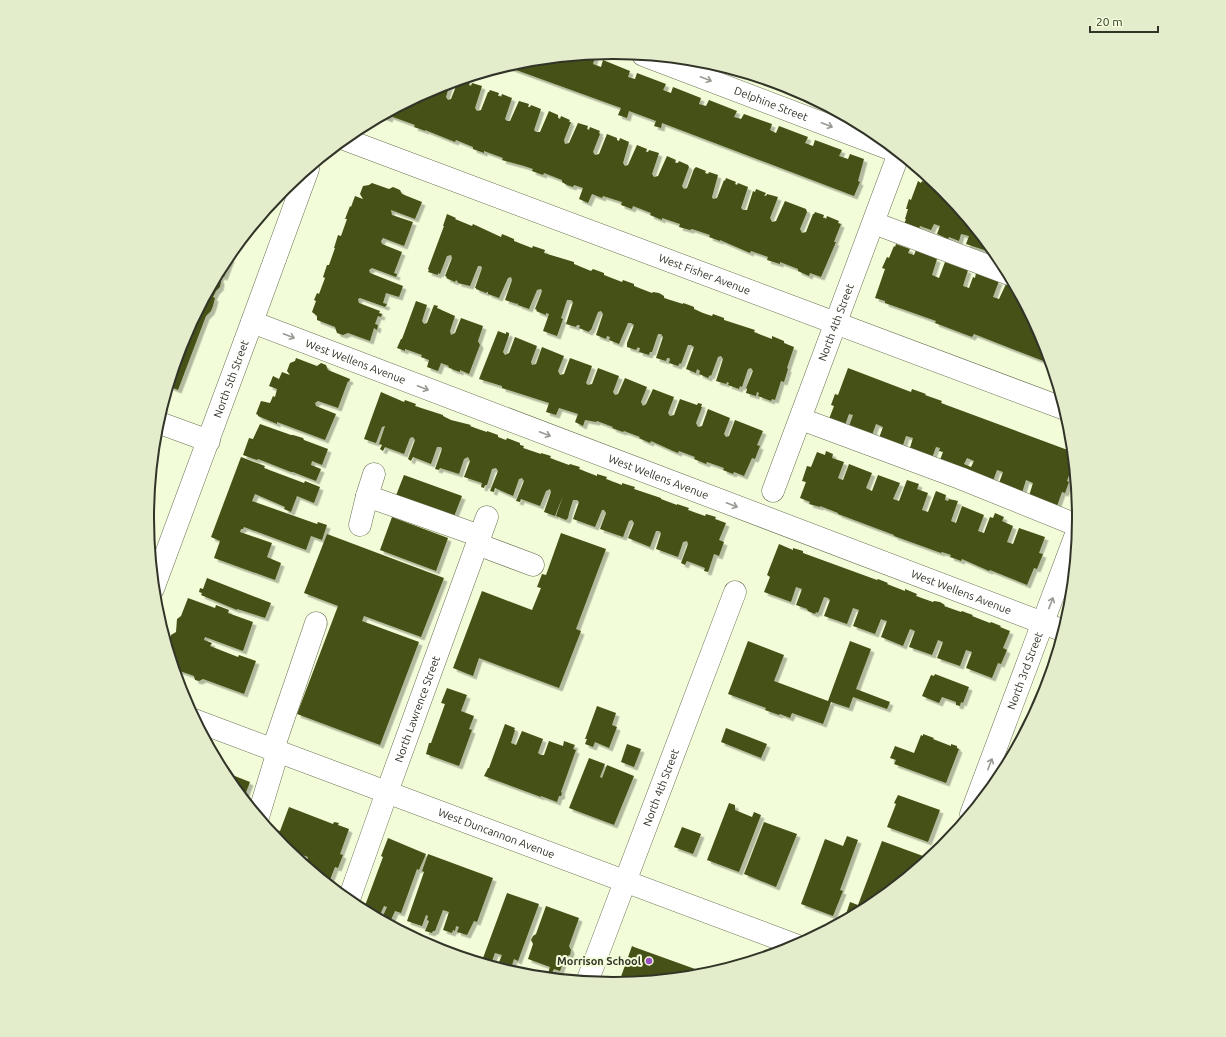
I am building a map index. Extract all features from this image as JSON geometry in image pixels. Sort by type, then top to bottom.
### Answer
[{"type":"street","name":"Delphine Street","points":[[661,62],[880,145]]},
{"type":"street","name":"West Fisher Avenue","points":[[350,141],[1059,407]]},
{"type":"street","name":"North 4th Street","points":[[773,491],[874,223],[897,157]]},
{"type":"street","name":"North 5th Street","points":[[157,578],[305,178]]},
{"type":"street","points":[[874,223],[1000,270]]},
{"type":"street","name":"West Wellens Avenue","points":[[252,322],[1059,629]]},
{"type":"street","points":[[801,419],[960,478],[1072,523]]},
{"type":"street","points":[[163,424],[209,440]]},
{"type":"street","points":[[360,525],[374,474]]},
{"type":"street","points":[[367,496],[482,532],[534,565]]},
{"type":"street","name":"North Lawrence Street","points":[[350,895],[482,532]]},
{"type":"street","name":"North 3rd Street","points":[[976,800],[1072,545]]},
{"type":"street","name":"North 4th Street","points":[[589,977],[735,592]]},
{"type":"street","points":[[260,811],[276,750],[316,623]]},
{"type":"street","name":"West Duncannon Avenue","points":[[201,723],[789,943]]},
{"type":"building","points":[[594,60],[593,64],[601,67],[603,60],[630,71],[628,77],[635,79],[637,73],[666,84],[663,90],[671,93],[673,87],[701,98],[699,104],[706,106],[709,100],[737,111],[734,117],[741,119],[744,114],[772,124],[770,130],[776,133],[779,126],[808,137],[805,143],[813,146],[815,140],[842,150],[839,156],[848,159],[850,154],[864,159],[858,181],[860,182],[854,196],[662,123],[661,128],[654,126],[656,121],[629,111],[627,118],[618,115],[621,108],[516,70],[553,63]]},
{"type":"building","points":[[469,82],[469,85],[471,86],[472,83],[482,86],[475,108],[477,111],[481,110],[490,90],[499,93],[498,96],[501,97],[502,94],[512,98],[505,119],[507,121],[510,121],[519,101],[529,104],[528,107],[531,105],[541,109],[534,130],[536,132],[540,132],[549,111],[558,115],[558,118],[560,119],[561,116],[570,120],[569,122],[571,122],[564,140],[565,144],[569,143],[578,123],[588,126],[587,129],[589,130],[590,127],[600,131],[593,152],[595,155],[599,154],[607,134],[617,138],[619,141],[620,138],[629,142],[623,163],[625,166],[628,165],[637,145],[647,149],[646,152],[649,150],[659,153],[652,174],[654,177],[658,176],[667,156],[676,160],[676,163],[679,161],[688,165],[689,167],[682,186],[684,189],[687,188],[696,167],[706,171],[705,173],[708,174],[709,172],[718,175],[712,197],[713,199],[717,198],[726,178],[736,182],[735,184],[737,185],[738,183],[748,187],[741,208],[743,210],[747,210],[753,191],[755,192],[756,189],[766,193],[764,196],[767,194],[778,197],[770,218],[772,222],[776,221],[785,201],[806,209],[807,212],[800,229],[802,233],[806,232],[815,212],[824,215],[823,218],[826,219],[827,216],[839,221],[838,223],[841,224],[834,242],[836,242],[821,277],[810,273],[809,276],[798,271],[798,269],[780,262],[780,264],[767,260],[768,257],[751,251],[750,253],[720,240],[709,237],[710,235],[692,229],[690,230],[679,227],[680,224],[662,218],[662,220],[650,215],[651,213],[633,206],[632,209],[621,205],[622,202],[603,196],[602,198],[592,194],[588,203],[579,199],[583,188],[574,185],[573,187],[567,185],[562,182],[562,180],[544,173],[543,175],[532,171],[533,169],[524,166],[502,160],[503,158],[484,151],[484,153],[473,149],[473,147],[456,140],[455,142],[414,127],[415,125],[391,116],[410,106],[448,90],[446,97],[448,100],[451,99],[456,87]]},
{"type":"building","points":[[918,181],[921,183],[922,181],[926,182],[958,216],[986,251],[966,244],[969,236],[961,234],[959,241],[949,237],[947,242],[943,241],[944,237],[937,234],[940,226],[934,224],[931,230],[920,226],[919,229],[904,224],[908,209],[906,209],[909,199],[911,200]]},
{"type":"building","points":[[372,183],[389,189],[393,187],[400,190],[402,194],[422,202],[415,219],[391,210],[392,215],[413,222],[404,246],[383,238],[381,241],[382,244],[402,252],[394,273],[397,274],[396,277],[372,268],[369,270],[370,273],[403,286],[399,297],[386,293],[383,303],[387,304],[385,307],[360,298],[358,299],[359,303],[380,311],[379,313],[382,314],[381,317],[378,316],[375,324],[378,325],[377,330],[374,328],[370,341],[348,333],[343,335],[337,333],[335,327],[317,320],[317,316],[312,312],[316,301],[314,300],[317,293],[319,294],[325,278],[323,277],[327,265],[329,265],[338,235],[341,236],[350,206],[351,207],[355,196],[363,199],[360,194],[363,186]]},
{"type":"building","points":[[447,214],[456,218],[455,219],[472,226],[473,224],[501,237],[502,234],[514,239],[514,241],[532,248],[533,246],[545,250],[544,253],[574,262],[574,264],[591,271],[593,269],[622,282],[623,280],[634,284],[634,286],[652,293],[659,293],[664,296],[664,298],[694,307],[694,309],[703,313],[712,316],[713,314],[724,318],[724,320],[755,330],[754,332],[772,339],[772,336],[784,341],[784,343],[794,347],[784,382],[781,381],[775,400],[772,399],[771,401],[758,396],[759,393],[757,392],[756,396],[746,393],[746,388],[753,371],[751,368],[748,369],[742,387],[740,386],[739,389],[728,385],[729,383],[727,382],[726,384],[716,381],[723,359],[721,356],[718,357],[711,376],[710,375],[708,378],[699,374],[700,371],[697,369],[696,373],[686,369],[694,347],[691,345],[688,345],[681,364],[680,363],[678,366],[669,363],[669,358],[667,358],[666,361],[656,358],[663,337],[661,334],[658,334],[652,352],[650,352],[649,355],[639,352],[640,348],[638,347],[636,350],[627,347],[627,343],[634,325],[631,323],[628,323],[619,344],[609,340],[610,337],[607,336],[606,339],[596,335],[603,314],[601,311],[598,312],[589,332],[579,328],[579,325],[576,327],[566,324],[573,302],[571,300],[567,300],[561,318],[563,319],[557,336],[543,331],[549,314],[546,313],[546,315],[536,311],[537,310],[535,309],[542,291],[541,289],[537,290],[529,309],[518,305],[518,303],[505,300],[512,280],[511,277],[508,278],[499,298],[488,294],[488,292],[486,293],[475,288],[482,268],[481,266],[478,266],[470,286],[458,283],[456,280],[455,282],[446,278],[447,277],[445,276],[452,258],[451,255],[447,256],[440,274],[438,273],[438,275],[428,272]]},
{"type":"building","points":[[896,244],[910,249],[908,253],[914,255],[916,250],[937,259],[932,275],[939,278],[945,262],[968,270],[963,286],[969,288],[973,277],[975,278],[976,273],[999,281],[993,297],[999,299],[1006,284],[1009,285],[1025,315],[1045,362],[974,334],[972,337],[935,323],[936,321],[875,298],[885,269],[882,268],[887,257],[889,258],[894,246],[895,247]]},
{"type":"building","points":[[221,280],[220,287],[213,297],[215,298],[213,306],[211,311],[206,316],[178,390],[173,388],[188,343],[201,315]]},
{"type":"building","points":[[416,301],[427,305],[422,321],[424,324],[427,323],[434,305],[438,306],[437,308],[455,316],[450,331],[451,335],[455,333],[461,318],[483,326],[478,341],[480,345],[469,374],[460,370],[460,372],[454,370],[441,363],[438,371],[427,367],[429,360],[421,357],[422,355],[397,348],[402,339]]},
{"type":"building","points":[[498,331],[506,334],[506,332],[509,333],[503,352],[505,355],[509,353],[515,337],[537,346],[531,362],[532,365],[536,364],[542,347],[564,356],[558,371],[560,375],[564,374],[570,358],[592,366],[586,383],[588,385],[592,384],[598,368],[619,376],[613,392],[615,395],[618,394],[625,378],[647,387],[641,402],[643,406],[646,404],[653,389],[674,397],[668,413],[670,416],[674,415],[680,399],[697,405],[698,403],[702,404],[696,423],[698,427],[702,426],[708,409],[730,418],[724,434],[726,437],[729,436],[735,420],[763,431],[757,445],[760,446],[755,459],[752,458],[744,476],[734,472],[733,474],[723,470],[724,468],[707,462],[706,464],[694,459],[695,457],[679,451],[678,453],[651,441],[650,443],[639,438],[640,437],[612,428],[613,427],[597,421],[585,420],[583,426],[575,422],[578,414],[559,408],[556,415],[546,412],[549,403],[479,379]]},
{"type":"building","points":[[296,358],[317,366],[321,363],[326,365],[328,370],[350,379],[338,408],[318,401],[315,403],[316,406],[336,414],[325,440],[277,422],[277,424],[256,414],[261,401],[270,403],[273,396],[275,397],[277,389],[269,386],[273,376],[279,379],[282,372],[290,375],[287,371],[290,363],[295,361]]},
{"type":"building","points":[[848,368],[911,392],[912,389],[926,394],[925,395],[942,401],[941,403],[1067,450],[1070,472],[1067,481],[1069,482],[1065,493],[1062,492],[1057,506],[1028,499],[1033,483],[1026,480],[1021,496],[999,483],[1003,472],[997,470],[993,481],[938,465],[943,452],[939,451],[940,448],[936,447],[932,458],[908,454],[913,438],[906,436],[901,451],[879,438],[883,427],[876,424],[872,435],[849,426],[853,415],[849,414],[845,425],[829,419],[834,406],[831,405],[835,394],[838,395]],"holes":[[[967,458],[974,461],[971,467],[964,464]]]},
{"type":"building","points":[[381,392],[404,402],[405,400],[416,404],[415,406],[443,415],[451,420],[471,425],[470,426],[498,435],[498,437],[506,440],[507,438],[520,443],[520,445],[524,446],[523,448],[551,456],[550,458],[569,465],[580,467],[579,469],[597,476],[597,474],[607,477],[606,479],[622,485],[622,483],[635,487],[634,489],[689,508],[688,510],[705,516],[706,514],[716,517],[715,519],[726,523],[719,540],[724,542],[719,556],[714,554],[708,572],[704,571],[705,568],[687,561],[685,565],[681,563],[688,544],[687,541],[683,542],[678,557],[656,549],[661,533],[659,531],[656,531],[650,547],[628,538],[634,523],[632,520],[629,521],[623,537],[600,529],[606,513],[604,510],[602,510],[595,527],[573,519],[579,502],[577,500],[573,500],[568,518],[566,520],[556,516],[563,496],[555,516],[544,512],[551,492],[550,489],[546,491],[540,506],[521,499],[520,502],[516,501],[524,481],[522,478],[519,479],[513,496],[495,488],[494,492],[490,491],[498,471],[496,468],[492,469],[487,485],[485,485],[484,488],[481,487],[482,483],[464,477],[470,461],[468,457],[464,459],[459,474],[440,468],[439,470],[435,469],[442,449],[441,447],[437,447],[431,464],[413,457],[411,461],[408,459],[415,440],[413,437],[410,438],[404,454],[385,447],[383,451],[380,449],[382,445],[379,444],[385,426],[382,427],[376,443],[364,439]]},
{"type":"building","points":[[260,424],[303,438],[304,440],[328,449],[322,465],[312,461],[311,465],[321,469],[316,481],[258,459],[257,460],[243,455],[249,438],[253,439]]},
{"type":"building","points":[[826,451],[833,454],[832,458],[844,462],[838,478],[840,479],[843,480],[849,464],[872,473],[866,488],[872,491],[878,475],[900,483],[893,499],[899,501],[907,480],[919,484],[917,489],[928,493],[922,510],[928,512],[936,491],[946,495],[945,500],[948,501],[949,499],[958,501],[951,521],[956,523],[962,506],[984,515],[978,531],[984,533],[990,517],[993,518],[995,513],[1004,517],[1002,521],[1013,526],[1007,542],[1013,544],[1019,528],[1045,537],[1039,553],[1043,554],[1037,569],[1034,568],[1027,585],[962,559],[961,561],[950,557],[951,555],[941,553],[894,536],[820,506],[809,504],[810,502],[800,498],[806,482],[802,481],[807,466],[811,467],[817,452],[825,455]]},
{"type":"building","points":[[241,457],[265,466],[264,468],[304,483],[305,481],[320,487],[314,503],[297,496],[291,512],[284,509],[285,507],[255,494],[252,501],[317,524],[318,522],[327,525],[322,540],[311,536],[306,550],[244,527],[241,529],[240,532],[272,543],[267,557],[281,563],[275,580],[214,558],[220,541],[211,537]]},
{"type":"building","points":[[404,475],[462,496],[453,519],[395,498]]},
{"type":"building","points":[[392,517],[448,538],[436,571],[380,550]]},
{"type":"building","points":[[561,533],[606,549],[576,629],[581,631],[559,688],[479,658],[473,676],[453,668],[482,591],[532,610],[541,588],[537,587],[542,574],[546,575]]},
{"type":"building","points":[[327,534],[444,578],[421,637],[364,616],[362,621],[419,642],[380,745],[297,714],[338,606],[304,593]]},
{"type":"building","points":[[779,544],[793,550],[793,548],[803,551],[803,553],[877,580],[878,579],[905,591],[905,589],[917,594],[916,596],[933,602],[940,602],[945,605],[944,606],[961,612],[962,611],[1001,626],[1000,627],[1010,631],[1003,648],[1007,650],[1001,664],[998,663],[992,678],[966,668],[972,652],[966,650],[960,666],[937,658],[943,642],[938,640],[932,655],[909,647],[915,631],[910,629],[903,646],[881,637],[887,621],[881,619],[875,634],[853,626],[859,610],[853,608],[847,624],[824,616],[830,600],[828,598],[824,597],[818,613],[816,612],[815,614],[796,605],[802,589],[796,587],[791,602],[764,592],[770,577],[767,575]]},
{"type":"building","points":[[207,578],[271,603],[265,618],[237,610],[201,595],[202,593],[199,592],[200,588],[203,589]]},
{"type":"building","points":[[188,598],[215,608],[216,605],[229,610],[228,613],[253,622],[243,651],[205,637],[204,640],[212,643],[210,646],[238,657],[239,655],[256,661],[244,694],[203,679],[199,681],[195,680],[194,676],[180,671],[170,640],[171,635],[176,632],[177,619],[181,616]]},
{"type":"building","points":[[748,641],[784,655],[774,681],[828,701],[850,641],[871,649],[856,689],[890,702],[887,709],[853,697],[849,708],[831,702],[823,724],[792,713],[790,718],[780,714],[779,715],[765,710],[766,708],[728,694]]},
{"type":"building","points":[[935,674],[969,687],[963,703],[961,702],[960,706],[956,705],[956,702],[942,697],[939,703],[922,696],[931,675],[934,676]]},
{"type":"building","points":[[447,688],[467,695],[461,711],[474,716],[469,729],[472,730],[459,766],[426,754],[445,704],[441,703]]},
{"type":"building","points":[[597,706],[616,713],[612,725],[617,727],[609,748],[595,742],[593,747],[585,744],[587,739],[585,739]]},
{"type":"building","points":[[505,724],[515,728],[511,743],[516,745],[522,731],[543,739],[538,753],[541,755],[544,755],[549,741],[563,746],[564,741],[575,745],[573,749],[576,750],[561,792],[561,796],[559,796],[557,802],[484,776],[489,768]]},
{"type":"building","points":[[726,728],[767,744],[761,758],[721,742]]},
{"type":"building","points":[[923,734],[951,746],[951,744],[957,746],[959,749],[946,783],[894,764],[896,760],[890,758],[895,746],[914,753],[921,735],[923,736]]},
{"type":"building","points":[[627,744],[641,749],[634,767],[621,762]]},
{"type":"building","points":[[589,758],[605,764],[600,777],[602,778],[607,765],[634,776],[614,825],[569,808]]},
{"type":"building","points":[[232,775],[250,782],[245,794]]},
{"type":"building","points":[[898,795],[940,810],[928,842],[887,827]]},
{"type":"building","points":[[729,803],[735,805],[735,810],[752,817],[754,812],[761,815],[739,872],[707,860]]},
{"type":"building","points":[[289,807],[333,824],[334,822],[339,823],[338,825],[349,829],[340,854],[343,855],[338,868],[335,867],[330,880],[307,861],[308,857],[302,856],[277,831],[280,831]]},
{"type":"building","points":[[764,822],[797,834],[776,887],[744,874]]},
{"type":"building","points":[[682,827],[701,834],[693,854],[674,847]]},
{"type":"building","points":[[847,836],[858,840],[840,890],[843,891],[833,916],[801,904],[825,839],[843,846]]},
{"type":"building","points":[[388,838],[426,854],[419,870],[417,869],[401,913],[395,911],[391,920],[383,916],[387,907],[384,906],[380,914],[365,905],[383,857],[381,856]]},
{"type":"building","points":[[882,841],[923,856],[916,864],[893,883],[868,901],[846,914],[850,902],[858,905]]},
{"type":"building","points":[[428,854],[493,878],[477,922],[474,921],[467,935],[457,932],[459,927],[456,926],[455,931],[453,930],[452,933],[443,930],[449,912],[443,910],[435,931],[432,933],[425,931],[429,921],[427,920],[428,916],[426,915],[422,926],[407,921],[424,872],[422,871]]},
{"type":"building","points":[[507,893],[539,904],[518,961],[514,959],[512,965],[499,962],[502,955],[495,953],[492,961],[483,958]]},
{"type":"building","points":[[546,906],[579,918],[569,946],[571,950],[570,955],[565,957],[560,971],[554,969],[552,974],[548,973],[550,967],[528,959],[533,944],[531,940],[536,934]]},
{"type":"building","name":"Morrison School","points":[[632,946],[698,970],[673,974],[621,978]]},
{"type":"place","name":"Morrison School","points":[[649,961]]}]
